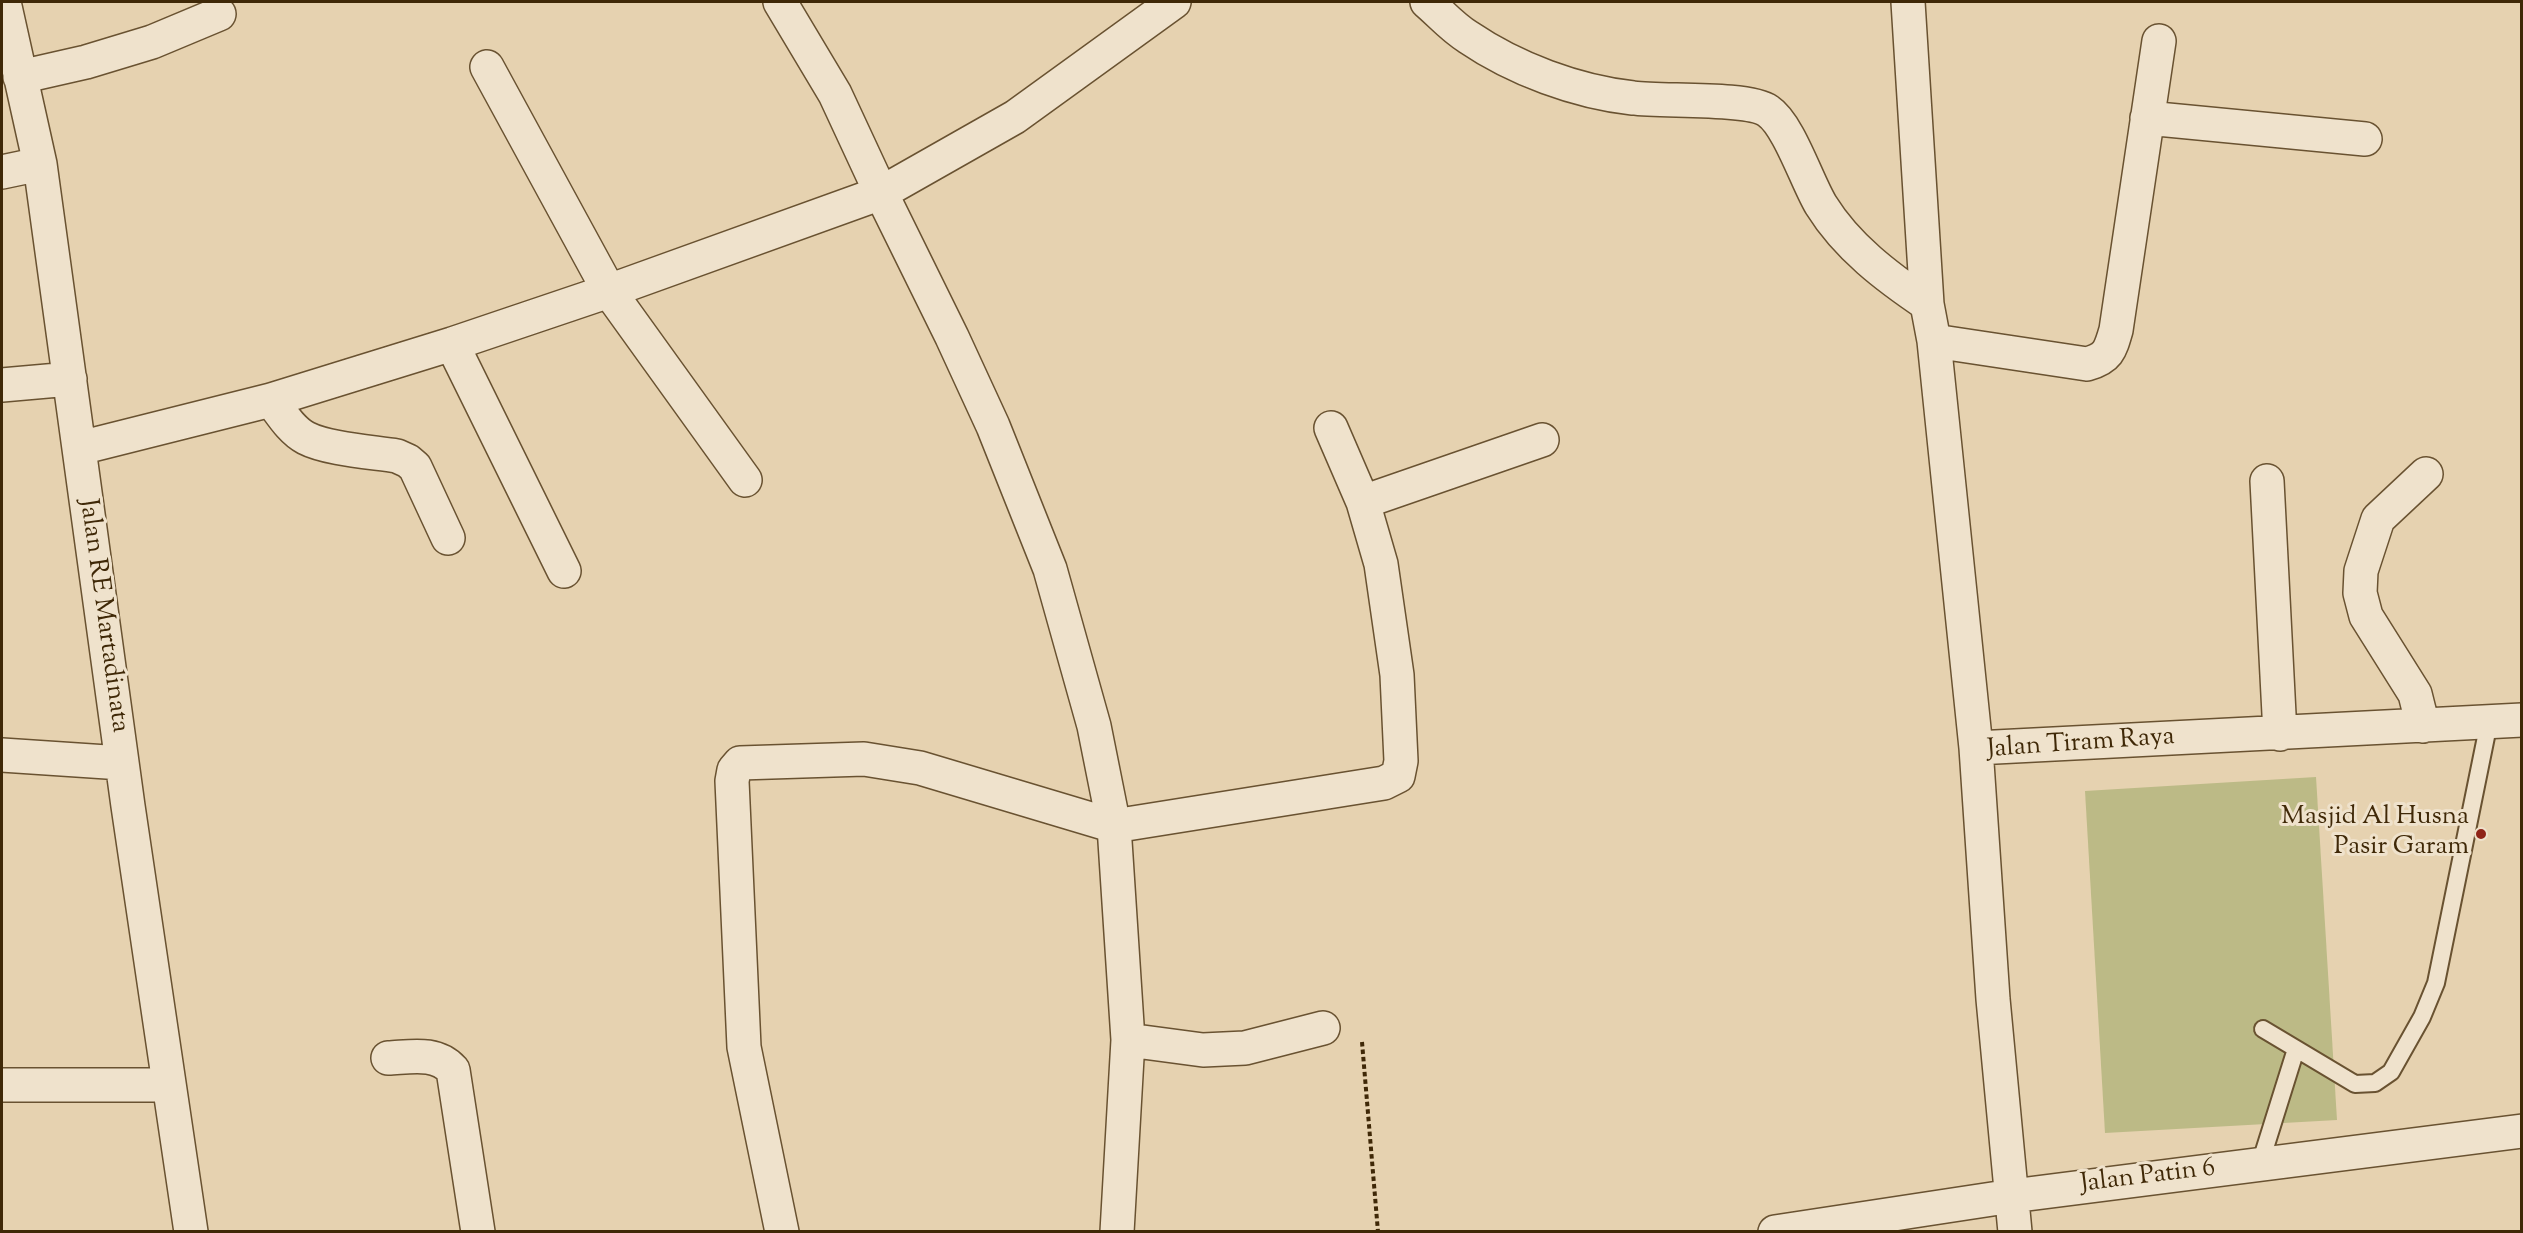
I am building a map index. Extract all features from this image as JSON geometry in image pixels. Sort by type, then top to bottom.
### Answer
[{"type":"street","name":"Jalan RE Martadinata","points":[[4,2],[39,164],[122,763],[191,1232]]},
{"type":"street","points":[[780,2],[835,94],[993,426],[1050,569],[1094,726],[1114,826],[1128,1040],[1118,1232]]},
{"type":"street","points":[[80,448],[271,400],[452,344],[609,291],[881,193],[1015,117],[1174,2]]},
{"type":"street","points":[[1427,2],[1467,37],[1510,62],[1555,81],[1631,98],[1739,103],[1768,111],[1785,132],[1822,206],[1849,241],[1883,273],[1927,304]]},
{"type":"street","points":[[1908,2],[1927,304],[1934,341],[1976,748]]},
{"type":"street","points":[[20,77],[86,62],[152,42],[219,14]]},
{"type":"street","points":[[1934,341],[2087,364],[2102,360],[2110,349],[2116,330],[2159,41]]},
{"type":"street","points":[[487,67],[609,291],[745,480]]},
{"type":"street","points":[[2147,118],[2365,139]]},
{"type":"street","points":[[2,172],[39,164]]},
{"type":"street","points":[[452,344],[564,571]]},
{"type":"street","points":[[2,385],[70,378]]},
{"type":"street","points":[[271,400],[305,438],[397,456],[408,461],[415,467],[448,538]]},
{"type":"street","points":[[782,1232],[744,1047],[732,781],[734,770],[741,763],[864,759],[920,768],[1114,826],[1384,783],[1398,776],[1401,761],[1396,675],[1381,564],[1363,502],[1330,428]]},
{"type":"street","points":[[1363,502],[1542,440]]},
{"type":"street","points":[[2423,726],[2415,693],[2366,616],[2360,593],[2361,571],[2378,519],[2426,474]]},
{"type":"street","points":[[2266,481],[2280,734]]},
{"type":"street","name":"Jalan Tiram Raya","points":[[2015,1232],[1993,999],[1976,748],[2522,720]]},
{"type":"street","points":[[2,755],[122,763]]},
{"type":"street","points":[[1128,1040],[1203,1050],[1245,1048],[1323,1028]]},
{"type":"street","points":[[388,1058],[430,1057],[444,1060],[453,1070],[478,1232]]},
{"type":"street","points":[[2,1085],[168,1085]]},
{"type":"street","name":"Jalan Patin 6","points":[[1775,1232],[2012,1196],[2522,1131]]},
{"type":"lane","points":[[2263,1029],[2355,1084],[2375,1083],[2391,1071],[2422,1017],[2436,983],[2489,722]]},
{"type":"lane","points":[[2260,1164],[2296,1048]]},
{"type":"path","points":[[1323,1028],[1347,1027],[1356,1032],[1362,1040],[1378,1232]]},
{"type":"shaded area","points":[[2316,777],[2337,1120],[2105,1133],[2085,791]]},
{"type":"place","name":"Masjid Al Husna Pasir Garam","points":[[2481,834]]}]
